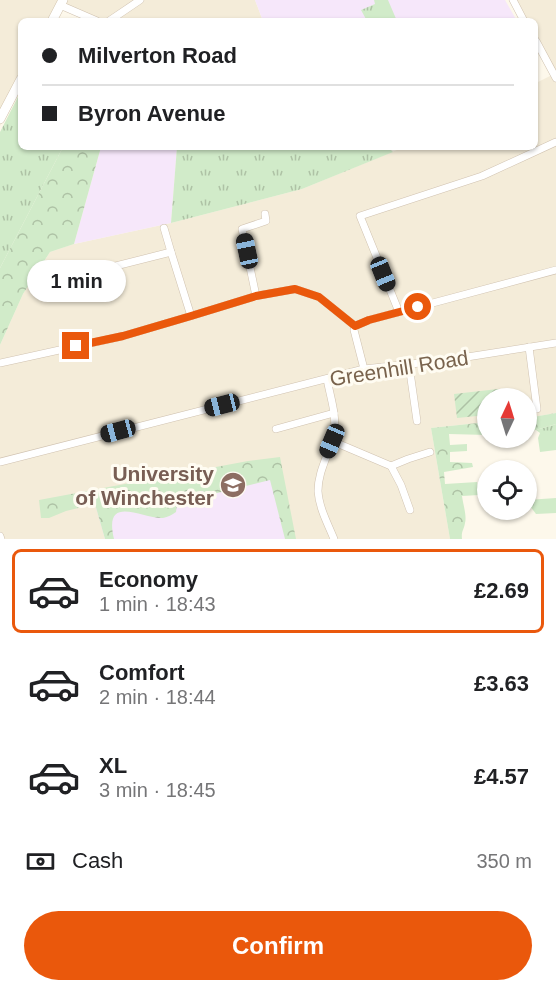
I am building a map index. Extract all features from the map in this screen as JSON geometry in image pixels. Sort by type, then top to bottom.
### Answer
[{"type":"main road","points":[[53,18],[61,2]]},
{"type":"main road","points":[[0,119],[18,85]]},
{"type":"street","points":[[113,18],[141,0]]},
{"type":"street","points":[[513,0],[522,18]]},
{"type":"street","points":[[61,2],[91,18]]},
{"type":"street","points":[[538,45],[556,78]]},
{"type":"street","points":[[399,312],[360,216],[482,176],[556,142]]},
{"type":"street","points":[[256,296],[242,229],[266,221],[265,214]]},
{"type":"street","points":[[164,228],[191,316]]},
{"type":"street","points":[[52,282],[171,252]]},
{"type":"street","points":[[355,326],[369,320],[556,270]]},
{"type":"street","points":[[3,352],[2,362],[123,336],[256,296],[295,289],[319,297],[355,326]]},
{"type":"street","points":[[355,326],[364,369]]},
{"type":"street","name":"Greenhill Road","points":[[0,462],[364,369],[409,365],[556,343]]},
{"type":"street","points":[[529,347],[534,388]]},
{"type":"street","points":[[409,365],[417,421]]},
{"type":"street","points":[[327,378],[334,413],[334,432],[321,470],[318,493],[333,538]]},
{"type":"street","points":[[276,429],[334,413]]},
{"type":"street","points":[[332,441],[391,466],[410,510]]},
{"type":"street","points":[[391,466],[430,452]]},
{"type":"shaded area","points":[[0,0],[63,0],[54,18],[18,18],[18,90],[0,126]]},
{"type":"shaded area","points":[[68,0],[255,0],[262,18],[81,18],[63,9]]},
{"type":"shaded area","points":[[255,0],[505,0],[515,18],[262,18]]},
{"type":"shaded area","points":[[513,0],[556,0],[556,413],[537,416],[537,388],[477,388],[477,423],[431,428],[450,539],[291,539],[96,504],[105,539],[0,539],[0,345],[23,294],[50,252],[74,244],[171,223],[302,189],[397,150],[538,150],[538,82],[554,74],[538,45],[538,18],[522,18]]},
{"type":"shaded area","points":[[100,150],[177,150],[171,223],[74,244]]},
{"type":"shaded area","name":"University of Winchester","points":[[277,466],[291,539],[105,539],[95,504]]},
{"type":"green space","points":[[374,0],[388,0],[396,18],[365,18],[361,10],[375,4]]},
{"type":"green space","points":[[18,97],[18,150],[61,150],[0,268],[0,132]]},
{"type":"green space","points":[[61,150],[100,150],[74,244],[50,252],[23,294],[0,345],[0,268]]},
{"type":"green space","points":[[177,150],[391,150],[393,152],[302,189],[171,223]]},
{"type":"green space","points":[[477,391],[477,416],[457,418],[454,394]]},
{"type":"green space","points":[[556,413],[556,424],[537,430],[537,416]]},
{"type":"green space","points":[[477,423],[477,435],[449,434],[450,445],[467,444],[467,451],[450,452],[450,462],[472,463],[473,467],[444,472],[445,484],[477,482],[477,495],[462,496],[466,517],[462,539],[450,539],[431,428]]},
{"type":"green space","points":[[556,424],[556,450],[540,452],[538,438],[540,433],[537,430]]},
{"type":"green space","points":[[280,457],[296,539],[285,539],[270,480],[205,496],[203,491],[178,497],[176,512],[163,518],[119,512],[114,516],[112,525],[114,539],[105,539],[95,504],[49,518],[41,518],[39,500]]},
{"type":"green space","points":[[556,498],[556,513],[537,514],[537,499]]},
{"type":"place","name":"University of Winchester","points":[[233,485]]},
{"type":"route","points":[[76,346],[123,336],[256,296],[295,289],[319,297],[355,326],[418,307]]}]
